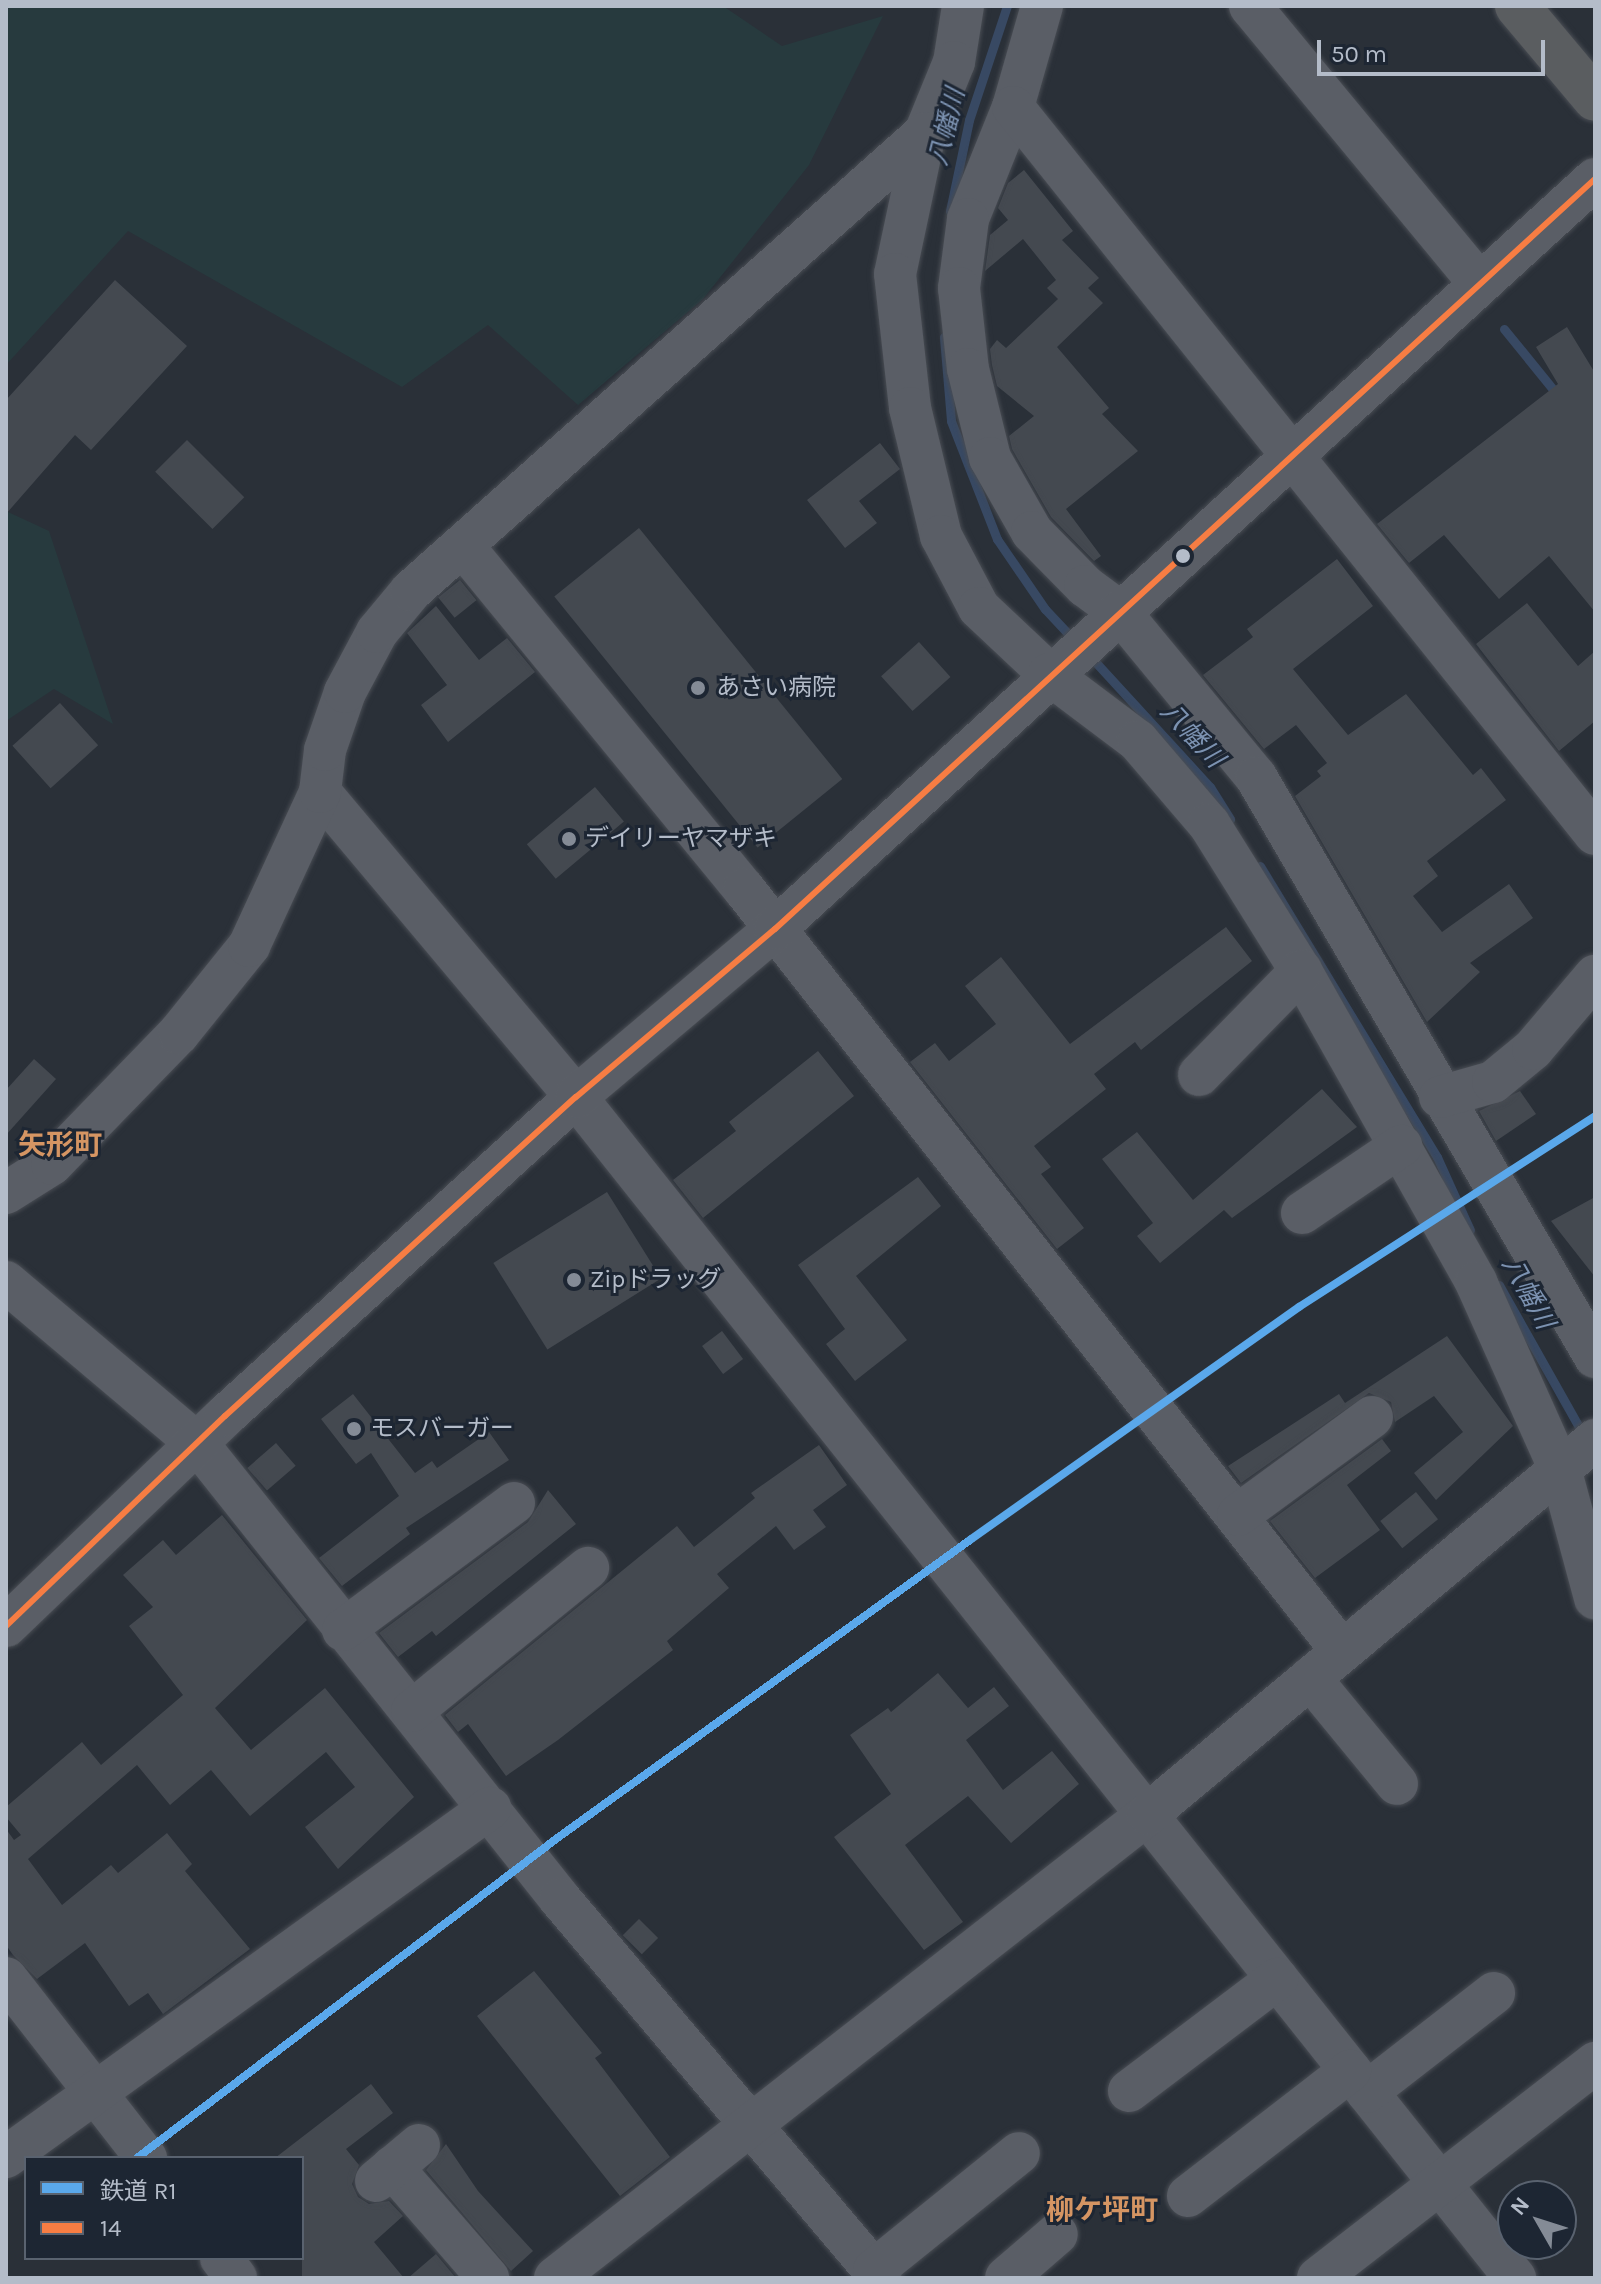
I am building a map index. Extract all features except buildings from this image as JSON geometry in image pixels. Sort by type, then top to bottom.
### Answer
[{"type":"highway","points":[[1517,6],[1595,99]]},
{"type":"street","points":[[963,6],[954,62],[925,133],[895,274],[910,408],[941,536],[979,608],[1138,741],[1209,824],[1301,971],[1577,1457],[1595,1598]]},
{"type":"street","points":[[1042,6],[1013,107],[968,219],[959,288],[968,369],[990,458],[1032,532],[1085,586],[1111,620],[1256,777],[1440,1097],[1595,1357]]},
{"type":"street","points":[[1250,6],[1478,282]]},
{"type":"street","points":[[1013,107],[1595,834]]},
{"type":"street","points":[[6,1193],[52,1164],[179,1033],[249,946],[320,792],[325,750],[345,692],[377,632],[411,591],[925,133]]},
{"type":"street","points":[[6,1626],[198,1444],[576,1097],[775,929],[1478,282],[1595,179]]},
{"type":"street","points":[[463,546],[775,929],[1342,1651]]},
{"type":"street","points":[[320,792],[576,1097],[1515,2278]]},
{"type":"street","points":[[1199,1075],[1301,971]]},
{"type":"street","points":[[1440,1097],[1493,1082],[1533,1049],[1595,976]]},
{"type":"street","points":[[1302,1213],[1401,1146]]},
{"type":"street","points":[[6,1282],[198,1444],[343,1630],[877,2274],[1019,2153]]},
{"type":"street","points":[[1238,1515],[1372,1417]]},
{"type":"street","points":[[555,2278],[754,2126],[1148,1814],[1577,1457]]},
{"type":"street","points":[[343,1630],[493,1511]]},
{"type":"street","points":[[412,1711],[568,1575]]},
{"type":"street","points":[[1310,1678],[1397,1784]]},
{"type":"street","points":[[6,2157],[490,1808]]},
{"type":"street","points":[[6,1978],[97,2091],[145,2156]]},
{"type":"street","points":[[1129,2091],[1277,1979]]},
{"type":"street","points":[[1188,2196],[1494,1993]]},
{"type":"street","points":[[1318,2278],[1595,2063]]},
{"type":"street","points":[[396,2164],[488,2278]]},
{"type":"street","points":[[1006,2278],[1057,2234]]},
{"type":"street","points":[[222,2260],[236,2278]]},
{"type":"green space","points":[[6,6],[723,6],[782,46],[883,16],[809,165],[703,299],[578,405],[488,325],[402,387],[128,231],[6,365]]},
{"type":"green space","points":[[6,511],[49,531],[113,724],[54,689],[6,721]]},
{"type":"waterway","name":"八幡川","points":[[950,211],[969,120],[1007,6]]},
{"type":"waterway","points":[[1504,329],[1560,398]]},
{"type":"waterway","name":"八幡川","points":[[944,337],[951,421],[997,539],[1045,609],[1076,642]]},
{"type":"waterway","name":"八幡川","points":[[1089,655],[1210,787],[1230,819]]},
{"type":"waterway","name":"八幡川","points":[[1260,866],[1437,1157],[1470,1230]]},
{"type":"waterway","name":"八幡川","points":[[1499,1285],[1584,1436]]},
{"type":"rail line","name":"R1","points":[[140,2156],[556,1839],[970,1540],[1299,1307],[1595,1116]]},
{"type":"transit line","name":"14","points":[[6,1626],[225,1416],[576,1097],[775,929],[1595,179]]},
{"type":"place","name":"あさい病院","points":[[698,688]]},
{"type":"place","name":"デイリーヤマザキ","points":[[569,839]]},
{"type":"place","name":"Zipドラッグ","points":[[574,1280]]},
{"type":"place","name":"モスバーガー","points":[[354,1429]]},
{"type":"district","name":"矢形町","points":[[60,1145]]},
{"type":"district","name":"柳ケ坪町","points":[[1102,2210]]}]
